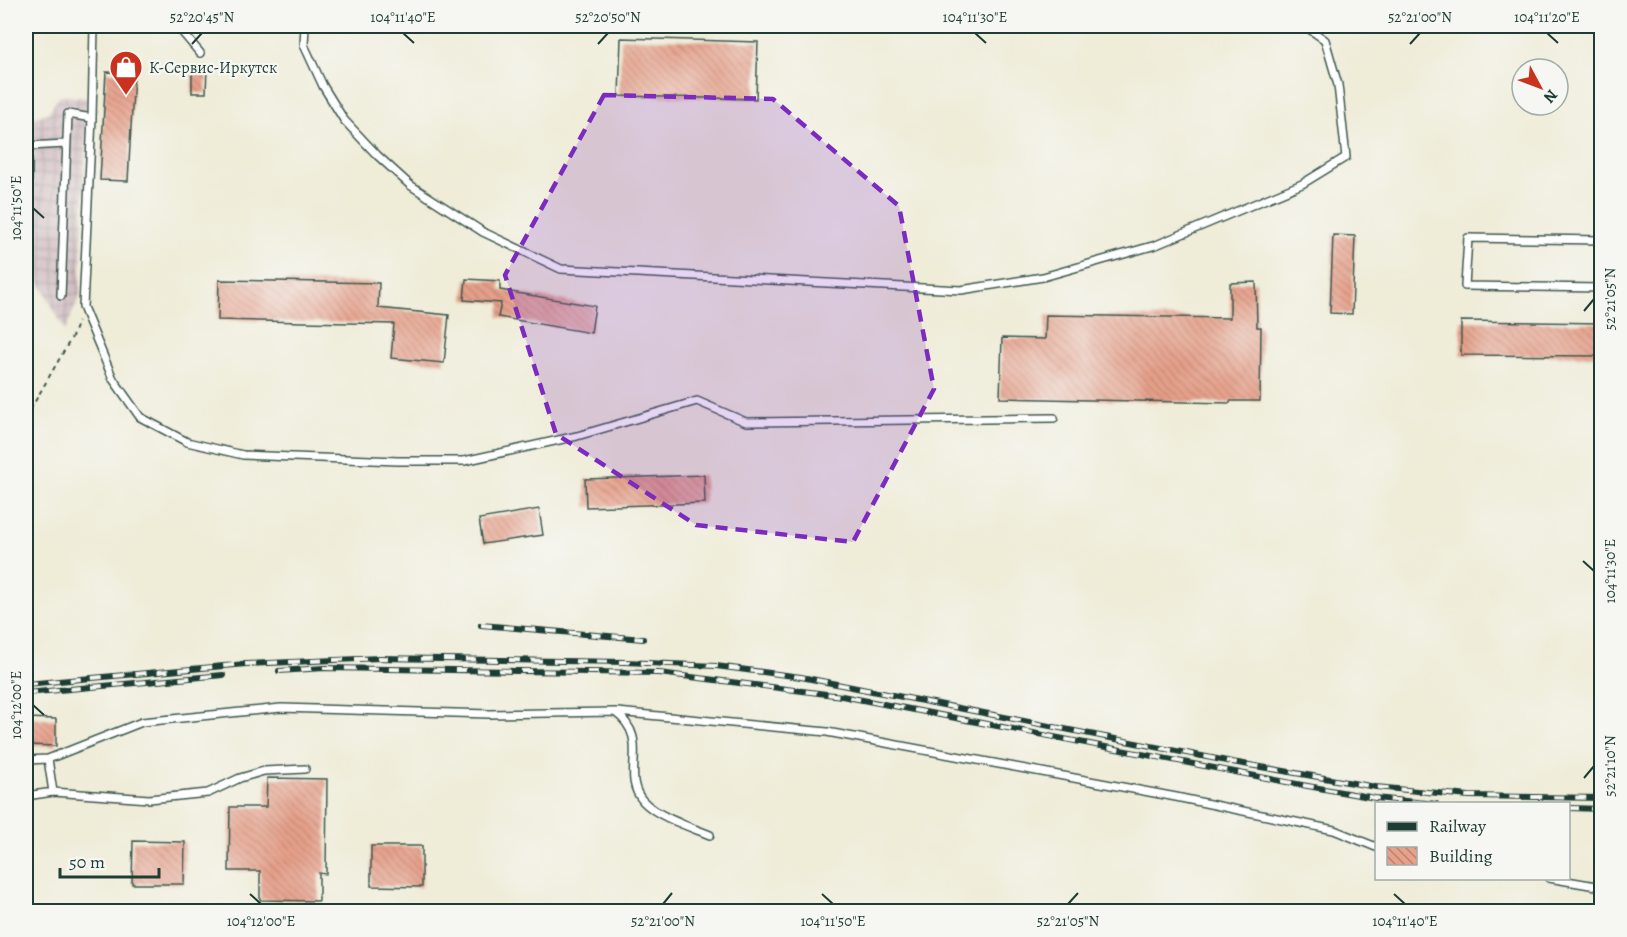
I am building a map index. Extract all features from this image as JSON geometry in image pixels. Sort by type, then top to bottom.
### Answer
[{"type":"lane","points":[[94,26],[83,307],[113,379],[140,417],[187,442],[243,455],[464,461],[577,436],[697,401],[746,422],[1054,418]]},
{"type":"lane","points":[[177,26],[200,53]]},
{"type":"lane","points":[[305,26],[304,45],[323,86],[344,120],[377,155],[410,185],[483,232],[561,269],[961,290],[1043,277],[1155,245],[1302,184],[1346,157],[1338,85],[1325,40],[1305,26]]},
{"type":"lane","points":[[61,296],[68,114],[92,118]]},
{"type":"lane","points":[[27,249],[28,146],[66,144]]},
{"type":"lane","points":[[1602,240],[1468,237],[1465,286],[1602,288]]},
{"type":"lane","points":[[26,760],[48,759],[142,722],[281,708],[489,714],[615,712],[827,732],[1176,797],[1312,825],[1334,830],[1375,846]]},
{"type":"lane","points":[[615,712],[632,730],[635,741],[634,784],[643,801],[665,816],[710,835]]},
{"type":"lane","points":[[48,759],[52,792]]},
{"type":"lane","points":[[26,796],[52,792],[149,798],[208,793],[240,778],[264,771],[305,769]]},
{"type":"lane","points":[[1556,880],[1602,887]]},
{"type":"path","points":[[26,417],[72,337]]},
{"type":"highlighted area","points":[[604,95],[773,99],[899,206],[934,389],[853,542],[696,525],[556,434],[505,275]]},
{"type":"shaded area","points":[[60,95],[87,98],[80,295],[65,331],[26,256],[26,120],[48,113]]},
{"type":"building","points":[[621,38],[758,42],[756,99],[619,96]]},
{"type":"building","points":[[192,67],[207,67],[206,93],[192,93]]},
{"type":"building","points":[[106,72],[134,73],[128,181],[100,180]]},
{"type":"building","points":[[1333,235],[1355,236],[1352,314],[1330,313]]},
{"type":"building","points":[[466,279],[500,281],[500,290],[595,306],[591,333],[498,317],[501,303],[464,300]]},
{"type":"building","points":[[219,280],[379,283],[378,308],[449,315],[444,363],[391,358],[394,324],[218,320]]},
{"type":"building","points":[[1256,282],[1257,327],[1261,327],[1260,401],[1230,401],[1230,403],[1000,398],[1002,338],[1045,339],[1046,315],[1230,318],[1230,283]]},
{"type":"building","points":[[1461,321],[1602,323],[1602,356],[1461,355]]},
{"type":"building","points":[[704,475],[705,503],[586,507],[585,479]]},
{"type":"building","points":[[539,509],[543,535],[483,544],[479,519]]},
{"type":"building","points":[[26,718],[56,719],[56,746],[26,745]]},
{"type":"building","points":[[267,778],[327,779],[326,874],[319,873],[319,901],[260,900],[260,871],[229,871],[230,807],[266,807]]},
{"type":"building","points":[[133,841],[185,842],[184,884],[132,884]]},
{"type":"building","points":[[371,846],[422,846],[422,887],[371,886]]},
{"type":"railway","points":[[481,625],[643,639]]},
{"type":"railway","points":[[26,684],[246,664],[380,658],[625,662],[716,666],[801,677],[1232,762],[1376,787],[1469,796],[1602,798]]},
{"type":"railway","points":[[279,671],[324,668],[659,673],[842,696],[1302,785],[1375,798],[1416,802]]},
{"type":"railway","points":[[26,693],[223,675]]},
{"type":"railway","points":[[1570,808],[1602,809]]},
{"type":"place","name":"К-Сервис-Иркутск","points":[[126,96]]}]
